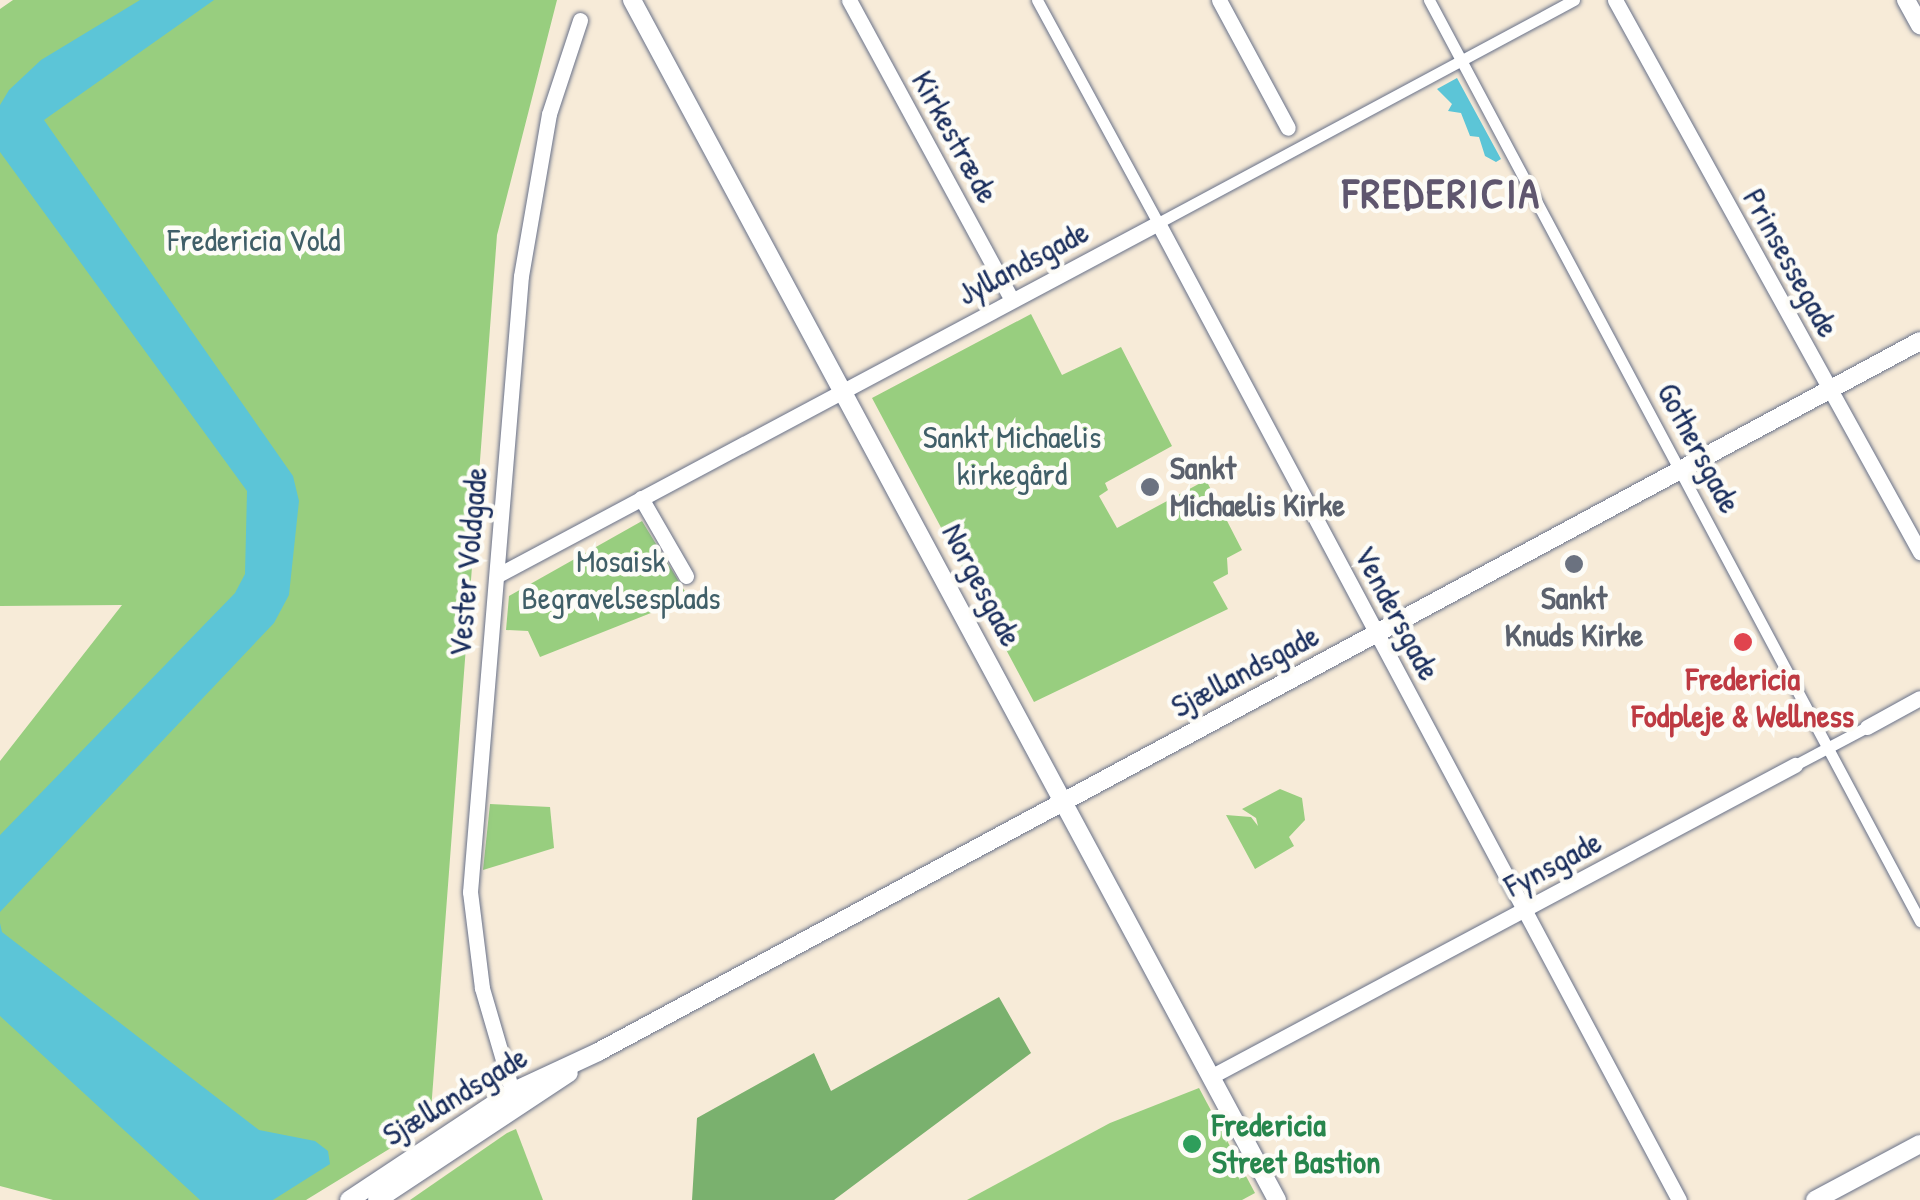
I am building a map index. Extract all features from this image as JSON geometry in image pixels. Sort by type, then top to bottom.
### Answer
[{"type":"street","name":"Norgesgade","points":[[632,0],[1277,1200]]},
{"type":"street","name":"Kirkestræde","points":[[850,0],[1012,300]]},
{"type":"street","name":"Vendersgade","points":[[1036,0],[1680,1200]]},
{"type":"street","points":[[1219,0],[1299,148]]},
{"type":"street","name":"Gothersgade","points":[[1430,0],[1920,921]]},
{"type":"street","name":"Jyllandsgade","points":[[498,576],[1574,0]]},
{"type":"street","name":"Prinsessegade","points":[[1615,0],[1920,552]]},
{"type":"street","points":[[1906,0],[1920,25]]},
{"type":"street","name":"Vester Voldgade","points":[[514,1101],[482,988],[470,892],[521,276],[549,114],[580,20]]},
{"type":"street","name":"Sjællandsgade","points":[[349,1200],[598,1052],[1920,340]]},
{"type":"street","points":[[641,498],[686,576]]},
{"type":"street","name":"Fynsgade","points":[[1212,1076],[1920,698]]},
{"type":"street","name":"Sjællandsgade","points":[[377,1200],[514,1101]]},
{"type":"street","points":[[1815,1200],[1920,1144]]},
{"type":"green space","name":"Fredericia Vold","points":[[13,0],[557,0],[497,235],[430,1124],[306,1200],[53,1200],[0,1186],[0,761],[122,605],[0,606],[0,9]]},
{"type":"green space","name":"Sankt Michaelis kirkegård","points":[[1031,314],[1062,375],[1121,347],[1172,446],[1105,483],[1108,490],[1099,496],[1117,528],[1206,480],[1242,550],[1227,558],[1228,574],[1213,582],[1228,609],[1034,702],[872,398]]},
{"type":"green space","name":"Mosaisk Begravelsesplads","points":[[642,521],[686,593],[656,611],[540,657],[528,631],[506,630],[509,596]]},
{"type":"green space","points":[[1280,789],[1302,798],[1305,820],[1289,837],[1294,846],[1255,869],[1226,815],[1251,817],[1258,826],[1256,818],[1242,809]]},
{"type":"green space","points":[[490,804],[550,807],[554,848],[483,870]]},
{"type":"green space","points":[[999,997],[1031,1053],[834,1200],[692,1200],[697,1118],[814,1053],[831,1091]]},
{"type":"green space","points":[[1199,1088],[1255,1193],[1242,1200],[967,1200],[1110,1123]]},
{"type":"green space","points":[[516,1129],[543,1200],[410,1200],[507,1133]]},
{"type":"water","points":[[140,0],[214,0],[44,120],[293,476],[299,501],[289,595],[274,623],[0,912],[0,835],[235,593],[245,574],[247,491],[0,152],[0,105],[9,90],[41,60]]},
{"type":"water","points":[[1457,78],[1501,159],[1496,162],[1485,156],[1479,137],[1470,136],[1461,113],[1448,111],[1452,104],[1437,89]]},
{"type":"water","points":[[0,923],[2,932],[259,1130],[315,1141],[328,1151],[330,1164],[273,1200],[200,1200],[0,1016]]},
{"type":"place","name":"Sankt Michaelis Kirke","points":[[1150,487]]},
{"type":"place","name":"Sankt Knuds Kirke","points":[[1574,564]]},
{"type":"place","name":"Fredericia Fodpleje & Wellness","points":[[1743,642]]},
{"type":"place","name":"Fredericia Street Bastion","points":[[1192,1144]]},
{"type":"district","name":"FREDERICIA","points":[[1442,193]]}]
